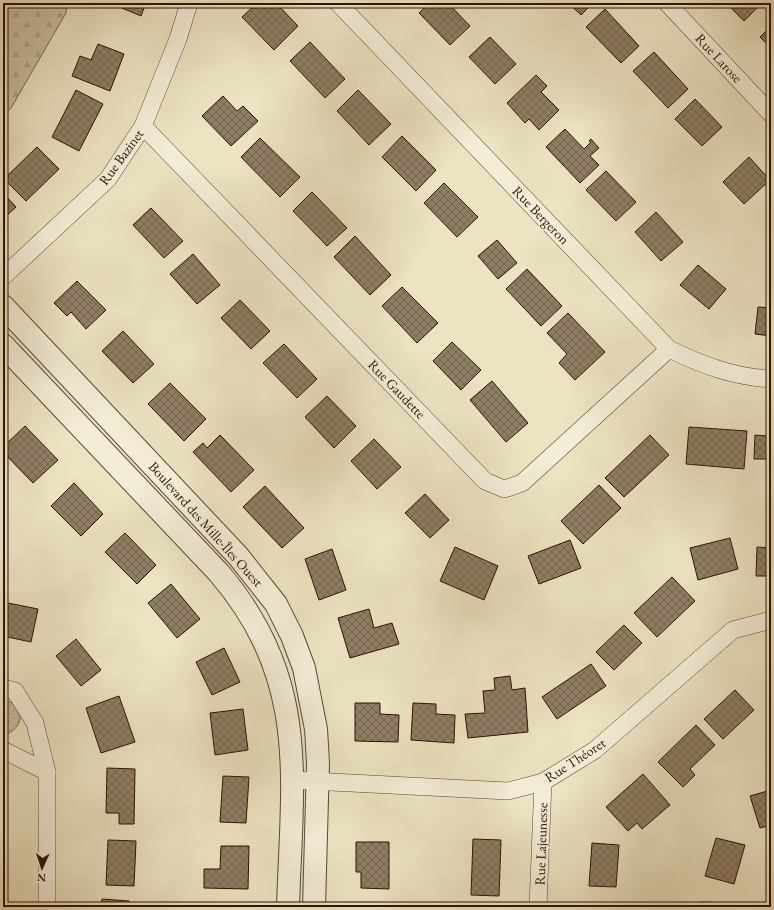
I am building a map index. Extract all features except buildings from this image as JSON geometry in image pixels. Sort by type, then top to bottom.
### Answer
[{"type":"street","name":"Rue Bazinet","points":[[3,277],[108,179],[143,126],[178,39],[189,3]]},
{"type":"street","name":"Rue Bergeron","points":[[338,3],[669,349],[704,366],[748,378],[771,379]]},
{"type":"street","name":"Rue Larose","points":[[667,3],[771,114]]},
{"type":"street","name":"Rue Gaudette","points":[[143,126],[485,481],[504,488],[522,483],[669,349]]},
{"type":"street","name":"Boulevard des Mille-Îles Ouest","points":[[3,306],[238,556],[276,604],[292,636],[308,682],[318,746],[314,907]]},
{"type":"street","name":"Boulevard des Mille-Îles Ouest","points":[[3,344],[219,573],[251,616],[269,650],[283,691],[291,734],[292,780],[288,907]]},
{"type":"street","name":"Rue Théoret","points":[[292,780],[508,791],[543,782],[595,750],[733,630],[771,620]]},
{"type":"street","points":[[3,688],[15,691],[35,723],[47,772],[47,907]]},
{"type":"street","points":[[3,750],[47,772]]},
{"type":"street","name":"Rue Lajeunesse","points":[[538,907],[543,782]]},
{"type":"green space","points":[[3,3],[67,3],[66,13],[11,108],[3,115]]},
{"type":"green space","points":[[3,701],[11,702],[16,706],[19,710],[20,716],[16,728],[3,735]]}]
